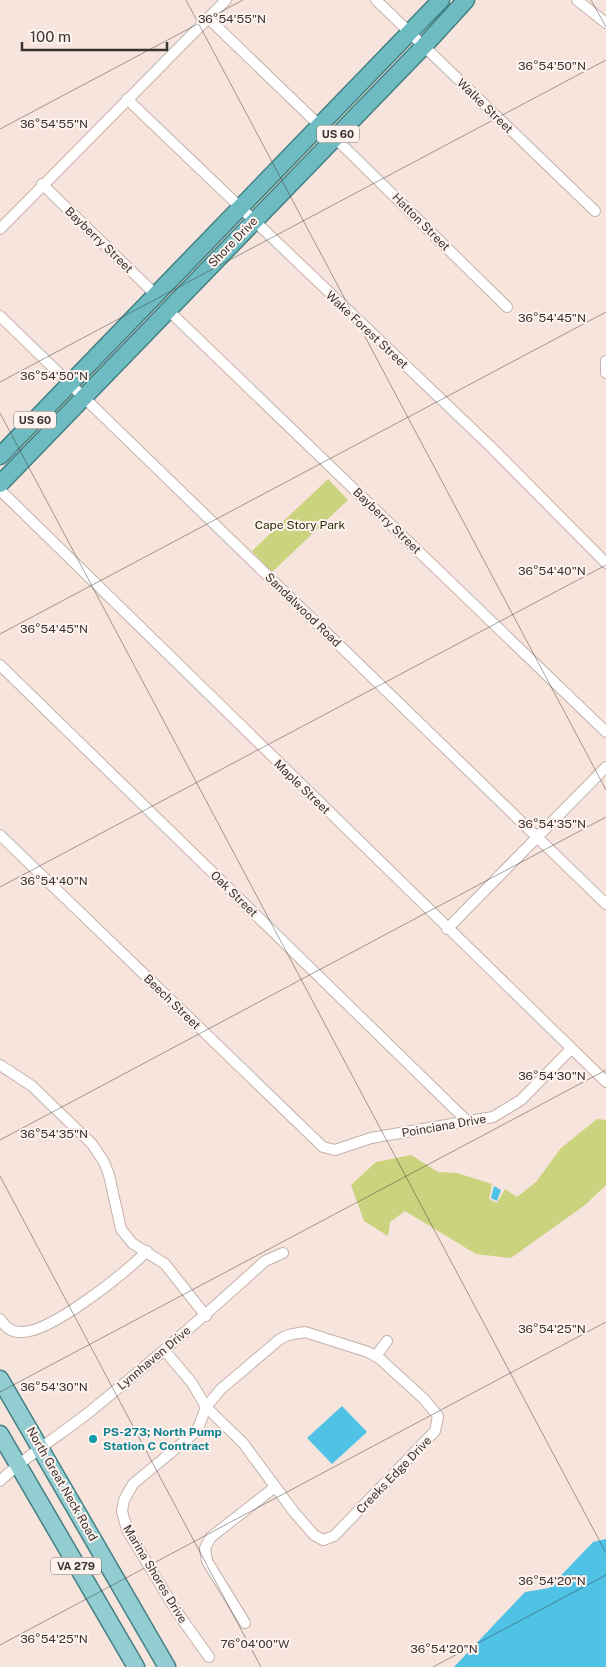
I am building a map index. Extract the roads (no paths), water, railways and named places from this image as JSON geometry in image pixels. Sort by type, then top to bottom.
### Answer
[{"type":"highway","name":"Shore Drive","points":[[0,456],[441,0]]},
{"type":"highway","name":"Shore Drive","points":[[0,484],[424,46],[466,0]]},
{"type":"main road","name":"North Great Neck Road","points":[[0,1379],[167,1667]]},
{"type":"main road","name":"VA 279","points":[[0,1434],[136,1667]]},
{"type":"street","points":[[0,229],[42,184],[226,0]]},
{"type":"street","name":"Walke Street","points":[[376,0],[595,211]]},
{"type":"street","points":[[577,0],[606,23]]},
{"type":"street","points":[[208,18],[320,126]]},
{"type":"street","name":"Wake Forest Street","points":[[127,99],[253,222],[489,446],[606,563]]},
{"type":"street","name":"Hatton Street","points":[[335,138],[507,307]]},
{"type":"street","name":"Bayberry Street","points":[[42,184],[156,295]]},
{"type":"street","name":"Bayberry Street","points":[[168,310],[606,732]]},
{"type":"street","name":"Sandalwood Road","points":[[0,316],[606,904]]},
{"type":"street","name":"Maple Street","points":[[0,490],[570,1050],[606,1082]]},
{"type":"street","name":"Oak Street","points":[[0,665],[468,1122]]},
{"type":"street","points":[[447,928],[606,767]]},
{"type":"street","name":"Beech Street","points":[[0,835],[308,1134],[323,1147],[330,1150],[352,1144]]},
{"type":"street","name":"Poinciana Drive","points":[[352,1144],[371,1138],[493,1117],[515,1105],[570,1050]]},
{"type":"street","points":[[0,1065],[38,1092],[97,1150],[109,1175],[121,1229],[132,1243],[166,1264],[206,1316]]},
{"type":"street","points":[[0,1319],[8,1328],[21,1332],[55,1319],[107,1286],[147,1251]]},
{"type":"street","name":"Lynnhaven Drive","points":[[0,1481],[18,1464],[69,1428],[165,1351],[265,1261],[283,1253]]},
{"type":"street","name":"Creeks Edge Drive","points":[[297,1333],[314,1334],[376,1356],[435,1410],[438,1423],[435,1432],[341,1530],[329,1539],[323,1540],[314,1535],[275,1487],[243,1443],[206,1407],[221,1389],[280,1339],[297,1333]]},
{"type":"street","points":[[376,1356],[387,1341]]},
{"type":"street","points":[[165,1351],[192,1383],[206,1407]]},
{"type":"street","name":"Marina Shores Drive","points":[[206,1407],[192,1435],[133,1484],[124,1500],[122,1512],[127,1530],[177,1612],[209,1657]]},
{"type":"street","points":[[245,1623],[207,1561],[205,1548],[211,1537],[275,1487]]},
{"type":"water","points":[[494,1186],[501,1190],[497,1201],[491,1198]]},
{"type":"water","points":[[342,1406],[367,1432],[332,1464],[307,1438]]},
{"type":"water","points":[[606,1539],[606,1667],[454,1667],[525,1592],[549,1588],[593,1542]]},
{"type":"place","name":"PS-273; North Pump Station C Contract","points":[[93,1439]]},
{"type":"park label","name":"Cape Story Park","points":[[300,525]]}]
